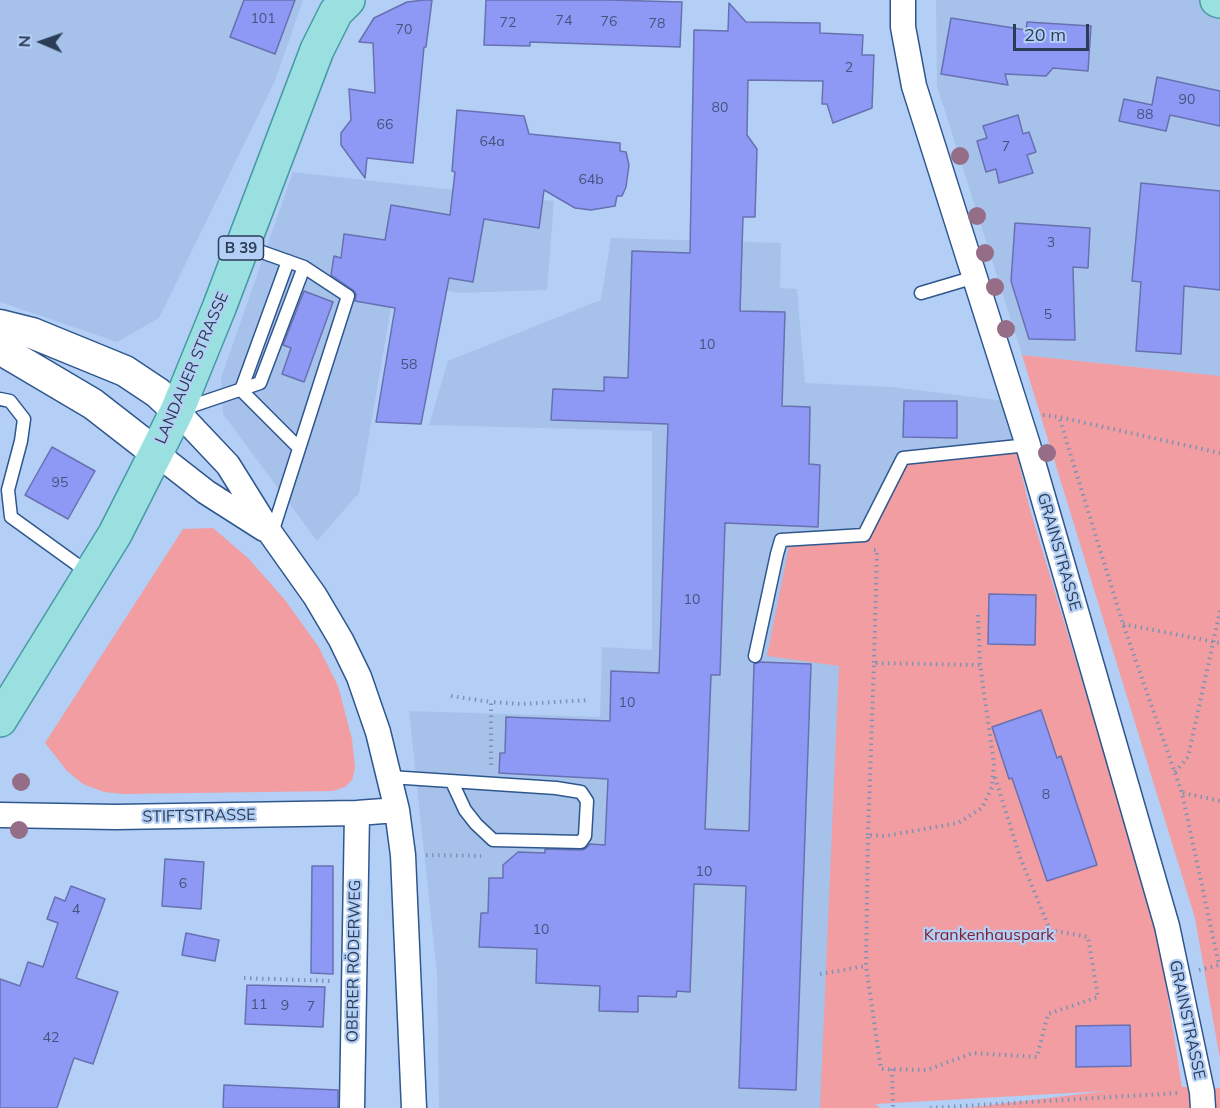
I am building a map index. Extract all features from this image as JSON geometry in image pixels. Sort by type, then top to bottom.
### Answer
[{"type":"main road","name":"LANDAUER STRASSE","points":[[0,720],[91,575],[127,512],[177,411],[317,50],[336,12],[348,0]]},
{"type":"street","name":"GRAINSTRASSE","points":[[903,0],[903,27],[914,86],[1028,445],[1167,926],[1203,1100]]},
{"type":"street","points":[[0,325],[32,333],[125,371],[158,393],[228,465],[271,534],[315,596],[341,640],[378,732],[397,810],[403,855],[414,1108]]},
{"type":"street","points":[[0,350],[93,404],[206,492],[271,534]]},
{"type":"street","name":"STIFTSTRASSE","points":[[0,815],[116,818],[357,813],[397,810]]},
{"type":"street","name":"OBERER RÖDERWEG","points":[[352,1108],[357,813]]},
{"type":"lane","points":[[242,245],[304,267],[348,296],[271,534]]},
{"type":"lane","points":[[241,390],[288,261]]},
{"type":"lane","points":[[177,411],[260,383],[304,267]]},
{"type":"lane","points":[[921,293],[975,277]]},
{"type":"lane","points":[[241,390],[298,447]]},
{"type":"lane","points":[[0,399],[10,401],[24,419],[21,441],[8,490],[11,517],[91,575]]},
{"type":"lane","points":[[755,656],[782,540],[864,535],[903,458],[1028,445]]},
{"type":"lane","points":[[390,777],[556,788],[580,792],[587,801],[585,836],[581,842],[493,840],[465,810],[452,782]]},
{"type":"path","points":[[1220,453],[1059,417],[1122,624],[1182,793],[1220,966]]},
{"type":"path","points":[[866,550],[877,550],[866,966],[881,1069],[927,1070],[973,1053],[1038,1057],[1048,1014],[1098,997],[1088,937],[1050,930],[1020,857],[994,774],[980,666],[978,615]]},
{"type":"path","points":[[1175,772],[1188,756],[1220,611]]},
{"type":"path","points":[[1122,624],[1220,643]]},
{"type":"path","points":[[874,663],[980,666]]},
{"type":"path","points":[[451,696],[491,702]]},
{"type":"path","points":[[520,704],[589,700]]},
{"type":"path","points":[[868,835],[885,836],[958,823],[982,808],[992,787],[994,774]]},
{"type":"path","points":[[1182,793],[1220,801]]},
{"type":"path","points":[[403,855],[487,857]]},
{"type":"path","points":[[820,974],[866,966]]},
{"type":"path","points":[[244,978],[353,981]]},
{"type":"path","points":[[892,1069],[893,1108]]},
{"type":"path","points":[[930,1108],[1203,1100]]},
{"type":"shaded area","points":[[0,0],[303,0],[275,81],[159,318],[117,342],[0,302]]},
{"type":"shaded area","points":[[936,0],[1220,0],[1220,376],[1022,355],[937,86]]},
{"type":"shaded area","points":[[293,172],[554,201],[547,290],[458,293],[396,279],[359,493],[317,541],[223,414],[221,378]]},
{"type":"shaded area","points":[[611,238],[781,243],[780,288],[797,289],[805,383],[892,387],[1005,401],[1030,510],[1157,928],[874,1104],[835,1108],[439,1108],[437,974],[409,711],[600,717],[602,647],[652,650],[652,431],[429,425],[448,361],[601,300]]},
{"type":"green space","points":[[1022,355],[1220,376],[1220,1059],[1195,918]]},
{"type":"green space","name":"Krankenhauspark","points":[[1016,451],[1030,510],[1157,928],[1182,1087],[1220,1088],[1220,1108],[966,1108],[1106,1091],[875,1104],[880,1108],[820,1108],[839,666],[767,656],[789,547],[868,541],[906,464]]},
{"type":"green space","points":[[213,528],[248,558],[285,600],[318,646],[338,686],[352,739],[355,768],[352,780],[345,787],[333,791],[123,794],[104,792],[83,784],[67,771],[45,743],[183,529]]},
{"type":"building","points":[[244,0],[295,0],[275,54],[230,37]]},
{"type":"building","points":[[432,0],[426,47],[424,47],[413,163],[367,158],[365,178],[341,145],[341,133],[351,120],[349,89],[375,93],[373,43],[359,42],[374,18],[407,2]]},
{"type":"building","points":[[486,0],[682,2],[680,47],[530,42],[530,46],[484,45]]},
{"type":"building","points":[[729,3],[746,22],[820,23],[820,33],[863,35],[862,55],[874,55],[872,108],[833,123],[827,104],[822,104],[823,81],[748,80],[747,135],[757,149],[755,217],[743,217],[740,311],[785,312],[782,406],[810,407],[809,464],[820,465],[818,527],[725,523],[720,675],[711,675],[705,829],[749,831],[754,664],[760,662],[811,664],[796,1090],[739,1088],[746,886],[694,884],[690,992],[677,991],[676,997],[638,996],[638,1012],[599,1011],[600,986],[536,983],[537,949],[479,947],[481,913],[488,913],[489,878],[503,878],[503,865],[518,852],[545,853],[545,849],[581,850],[590,844],[605,845],[608,779],[499,773],[500,753],[505,753],[506,717],[610,721],[611,671],[659,673],[668,424],[551,420],[553,389],[604,391],[604,377],[628,378],[632,251],[690,253],[694,30],[728,31]]},
{"type":"building","points":[[951,18],[1026,30],[1027,22],[1091,26],[1088,71],[1053,68],[1046,76],[1005,74],[1008,85],[941,74]]},
{"type":"building","points":[[1157,77],[1220,91],[1220,126],[1170,115],[1166,131],[1119,121],[1124,99],[1152,105]]},
{"type":"building","points":[[457,110],[524,116],[529,134],[620,143],[620,151],[626,152],[629,165],[626,187],[622,196],[617,196],[615,206],[591,210],[575,208],[544,190],[539,228],[484,219],[473,282],[449,278],[421,424],[376,422],[395,308],[355,301],[356,294],[353,290],[331,275],[334,256],[341,258],[344,234],[385,240],[391,205],[450,215],[455,172],[452,171]]},
{"type":"building","points":[[1018,115],[1023,134],[1029,132],[1036,152],[1027,155],[1033,173],[999,183],[996,169],[986,172],[977,141],[987,138],[983,126]]},
{"type":"building","points":[[1141,183],[1220,191],[1220,290],[1184,286],[1181,354],[1136,351],[1141,282],[1132,281]]},
{"type":"building","points":[[1015,223],[1090,228],[1088,268],[1073,267],[1075,340],[1029,339],[1011,281]]},
{"type":"building","points":[[304,291],[333,302],[304,382],[282,374],[291,348],[283,345]]},
{"type":"building","points":[[904,401],[957,401],[957,438],[903,437]]},
{"type":"building","points":[[52,447],[95,471],[68,519],[25,495]]},
{"type":"building","points":[[989,594],[1036,595],[1035,645],[988,644]]},
{"type":"building","points":[[1041,710],[1057,758],[1061,756],[1097,865],[1047,881],[992,727]]},
{"type":"building","points":[[165,859],[204,862],[201,909],[162,906]]},
{"type":"building","points":[[312,866],[333,866],[333,974],[311,973]]},
{"type":"building","points":[[71,886],[105,899],[76,978],[118,992],[93,1064],[74,1058],[57,1108],[0,1108],[0,979],[20,986],[28,962],[43,967],[58,923],[47,919],[55,897],[65,901]]},
{"type":"building","points":[[186,933],[219,940],[215,961],[182,955]]},
{"type":"building","points":[[247,985],[325,987],[323,1027],[245,1024]]},
{"type":"building","points":[[1130,1025],[1131,1066],[1076,1067],[1076,1026]]},
{"type":"building","points":[[224,1085],[338,1090],[338,1108],[223,1108]]}]
